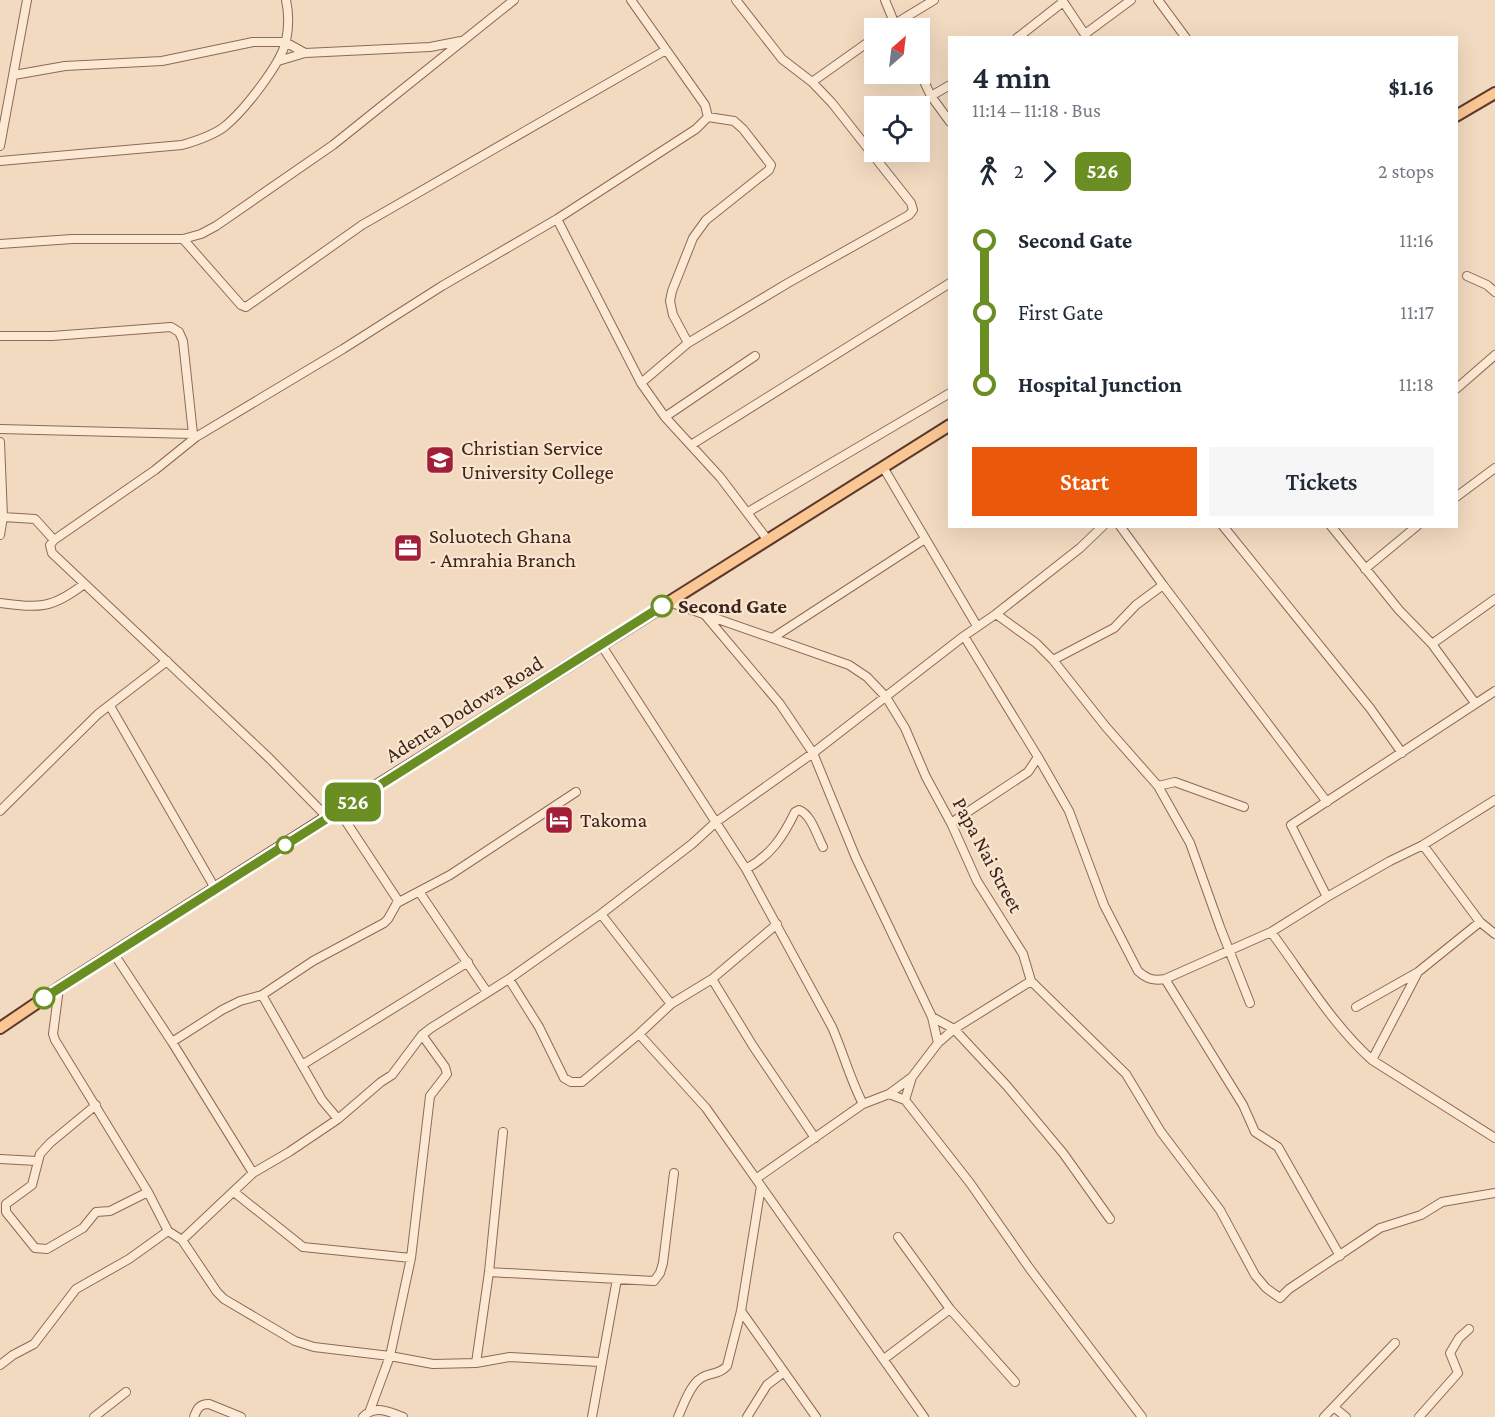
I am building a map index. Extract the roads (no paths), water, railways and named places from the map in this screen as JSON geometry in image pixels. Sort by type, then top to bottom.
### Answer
[{"type":"main road","points":[[1458,115],[1495,93]]},
{"type":"main road","name":"Adenta Dodowa Road","points":[[0,1028],[59,988],[602,646],[766,539],[948,426]]},
{"type":"street","points":[[0,146],[27,0]]},
{"type":"street","points":[[0,161],[182,145],[201,140],[223,128],[236,116],[278,61],[285,42],[289,17],[286,0]]},
{"type":"street","points":[[0,244],[72,239],[183,239],[201,234],[333,145],[514,0]]},
{"type":"street","points":[[631,0],[705,105],[708,117]]},
{"type":"street","points":[[641,383],[688,343],[788,283],[909,215],[913,210],[911,203],[831,103],[812,82],[782,59],[736,0]]},
{"type":"street","points":[[885,0],[890,18]]},
{"type":"street","points":[[907,18],[934,0]]},
{"type":"street","points":[[1019,36],[1063,1],[1086,36],[1131,0]]},
{"type":"street","points":[[1158,0],[1185,36]]},
{"type":"street","points":[[278,61],[305,53],[430,46],[462,41]]},
{"type":"street","points":[[14,75],[65,66],[162,61],[253,42],[285,42],[305,53]]},
{"type":"street","points":[[812,82],[864,45]]},
{"type":"street","points":[[430,46],[437,61]]},
{"type":"street","points":[[183,239],[246,307],[362,225],[666,50]]},
{"type":"street","points":[[925,84],[948,119]]},
{"type":"street","points":[[931,96],[948,86]]},
{"type":"street","points":[[328,818],[269,758],[52,553],[50,545],[155,470],[195,436],[334,355],[442,286],[557,219],[696,129],[708,117]]},
{"type":"street","points":[[688,343],[673,315],[670,301],[693,238],[706,220],[769,171],[771,165],[735,121],[708,117]]},
{"type":"street","points":[[557,219],[641,383],[665,417],[720,477],[766,539]]},
{"type":"street","points":[[1467,276],[1487,285],[1495,292]]},
{"type":"street","points":[[691,445],[948,284]]},
{"type":"street","points":[[0,336],[52,336],[171,327],[179,332],[183,340],[195,436]]},
{"type":"street","points":[[665,417],[755,356]]},
{"type":"street","points":[[1458,387],[1495,356]]},
{"type":"street","points":[[748,512],[948,394]]},
{"type":"street","points":[[0,429],[195,436]]},
{"type":"street","points":[[0,442],[3,517],[0,535]]},
{"type":"street","points":[[883,467],[977,626]]},
{"type":"street","points":[[1458,496],[1495,468]]},
{"type":"street","points":[[3,517],[35,519],[54,540]]},
{"type":"street","points":[[182,1240],[253,1173],[338,1119],[396,1071],[422,1035],[509,979],[602,914],[692,844],[716,822],[813,753],[977,626],[996,614],[1080,548],[1101,528]]},
{"type":"street","points":[[1121,528],[1327,802]]},
{"type":"street","points":[[1225,528],[1370,708],[1402,753]]},
{"type":"street","points":[[1333,528],[1398,610],[1432,644],[1475,703]]},
{"type":"street","points":[[1365,568],[1415,528]]},
{"type":"street","points":[[774,637],[925,539]]},
{"type":"street","points":[[0,603],[52,605],[69,596],[84,584]]},
{"type":"street","points":[[1053,660],[1114,628],[1136,605],[1164,585]]},
{"type":"street","points":[[1432,644],[1495,599]]},
{"type":"street","name":"Papa Nai Street","points":[[669,602],[849,665],[867,676],[886,697],[905,728],[926,777],[951,823],[986,898],[1023,954],[1031,981],[1126,1074],[1161,1132],[1205,1188],[1255,1275],[1266,1288],[1280,1298],[1289,1289],[1340,1256]]},
{"type":"street","points":[[704,614],[774,696],[797,726],[813,753],[856,858],[932,1017],[938,1043]]},
{"type":"street","points":[[996,614],[1036,643],[1053,660],[1106,727],[1158,786],[1190,843],[1250,1003]]},
{"type":"street","points":[[964,636],[1069,811],[1104,905],[1138,971],[1151,980],[1165,979],[1271,932],[1327,897],[1423,845],[1495,800]]},
{"type":"street","points":[[602,646],[746,869],[832,1027],[851,1080],[863,1104]]},
{"type":"street","points":[[0,811],[90,722],[167,661]]},
{"type":"street","points":[[1327,897],[1291,826],[1495,691]]},
{"type":"street","points":[[110,706],[216,890]]},
{"type":"street","points":[[951,823],[1028,772],[1038,757]]},
{"type":"street","points":[[1028,772],[1047,772]]},
{"type":"street","points":[[1158,786],[1175,782],[1244,807]]},
{"type":"street","points":[[172,1042],[222,1010],[240,1001],[262,995],[313,961],[384,923],[399,902],[420,893],[576,792]]},
{"type":"street","points":[[746,869],[759,862],[775,848],[795,812],[799,810],[807,816],[823,847]]},
{"type":"street","points":[[339,811],[399,902]]},
{"type":"street","points":[[1423,845],[1480,922],[1495,934]]},
{"type":"street","points":[[420,893],[487,992]]},
{"type":"street","points":[[602,914],[671,1004]]},
{"type":"street","points":[[1356,1007],[1418,972],[1480,922]]},
{"type":"street","points":[[509,979],[539,1027],[564,1078],[571,1082],[582,1082],[671,1004],[712,979],[777,924]]},
{"type":"street","points":[[1271,932],[1346,1034],[1372,1060],[1495,1138]]},
{"type":"street","points":[[114,954],[172,1042],[253,1173]]},
{"type":"street","points":[[302,1065],[468,962]]},
{"type":"street","points":[[1372,1060],[1418,972]]},
{"type":"street","points":[[712,979],[753,1046],[815,1138]]},
{"type":"street","points":[[1165,979],[1243,1105],[1256,1132],[1278,1148],[1340,1256],[1380,1228],[1421,1215],[1442,1202],[1495,1193]]},
{"type":"street","points":[[757,1178],[863,1104],[889,1094],[912,1077],[938,1043],[954,1029],[1031,981]]},
{"type":"street","points":[[59,988],[53,1034],[58,1046],[148,1192],[168,1231],[182,1240],[217,1292],[295,1341],[329,1350],[390,1356],[433,1364],[476,1363],[510,1357],[600,1362]]},
{"type":"street","points":[[262,995],[322,1100],[338,1119]]},
{"type":"street","points":[[932,1017],[954,1029],[1006,1086],[1063,1153],[1110,1219]]},
{"type":"street","points":[[639,1034],[706,1108],[924,1417]]},
{"type":"street","points":[[363,1417],[370,1410],[390,1356],[411,1258],[430,1096],[447,1074],[445,1067],[422,1035]]},
{"type":"street","points":[[905,1100],[912,1077]]},
{"type":"street","points":[[889,1094],[905,1100],[970,1183],[1030,1269],[1142,1417]]},
{"type":"street","points":[[96,1105],[40,1154],[32,1185],[6,1204],[6,1212],[36,1248],[47,1249],[83,1228],[96,1212],[110,1211],[148,1192]]},
{"type":"street","points":[[476,1363],[489,1272],[503,1132]]},
{"type":"street","points":[[0,1159],[37,1161]]},
{"type":"street","points":[[489,1272],[654,1281],[663,1263],[674,1173]]},
{"type":"street","points":[[678,1417],[685,1400],[700,1378],[724,1370],[728,1366],[741,1311],[747,1262],[762,1186]]},
{"type":"street","points":[[234,1192],[303,1247],[411,1258]]},
{"type":"street","points":[[0,1365],[34,1344],[76,1289],[129,1259],[168,1231]]},
{"type":"street","points":[[898,1237],[950,1309],[1016,1382]]},
{"type":"street","points":[[592,1417],[600,1362],[604,1355],[617,1279]]},
{"type":"street","points":[[884,1359],[950,1309]]},
{"type":"street","points":[[741,1311],[816,1417]]},
{"type":"street","points":[[1419,1417],[1458,1373],[1450,1353],[1459,1338],[1469,1329]]},
{"type":"street","points":[[1324,1417],[1395,1343]]},
{"type":"street","points":[[747,1417],[767,1385],[784,1372]]},
{"type":"street","points":[[93,1417],[126,1392]]},
{"type":"street","points":[[194,1417],[197,1409],[204,1404],[241,1417]]},
{"type":"street","points":[[1335,1407],[1346,1417]]},
{"type":"street","points":[[370,1410],[382,1410],[404,1417]]},
{"type":"place","name":"Christian Service University College","points":[[440,460]]},
{"type":"place","name":"Soluotech Ghana - Amrahia Branch","points":[[408,548]]},
{"type":"place","name":"Second Gate","points":[[662,606]]},
{"type":"place","name":"Takoma","points":[[559,820]]}]
